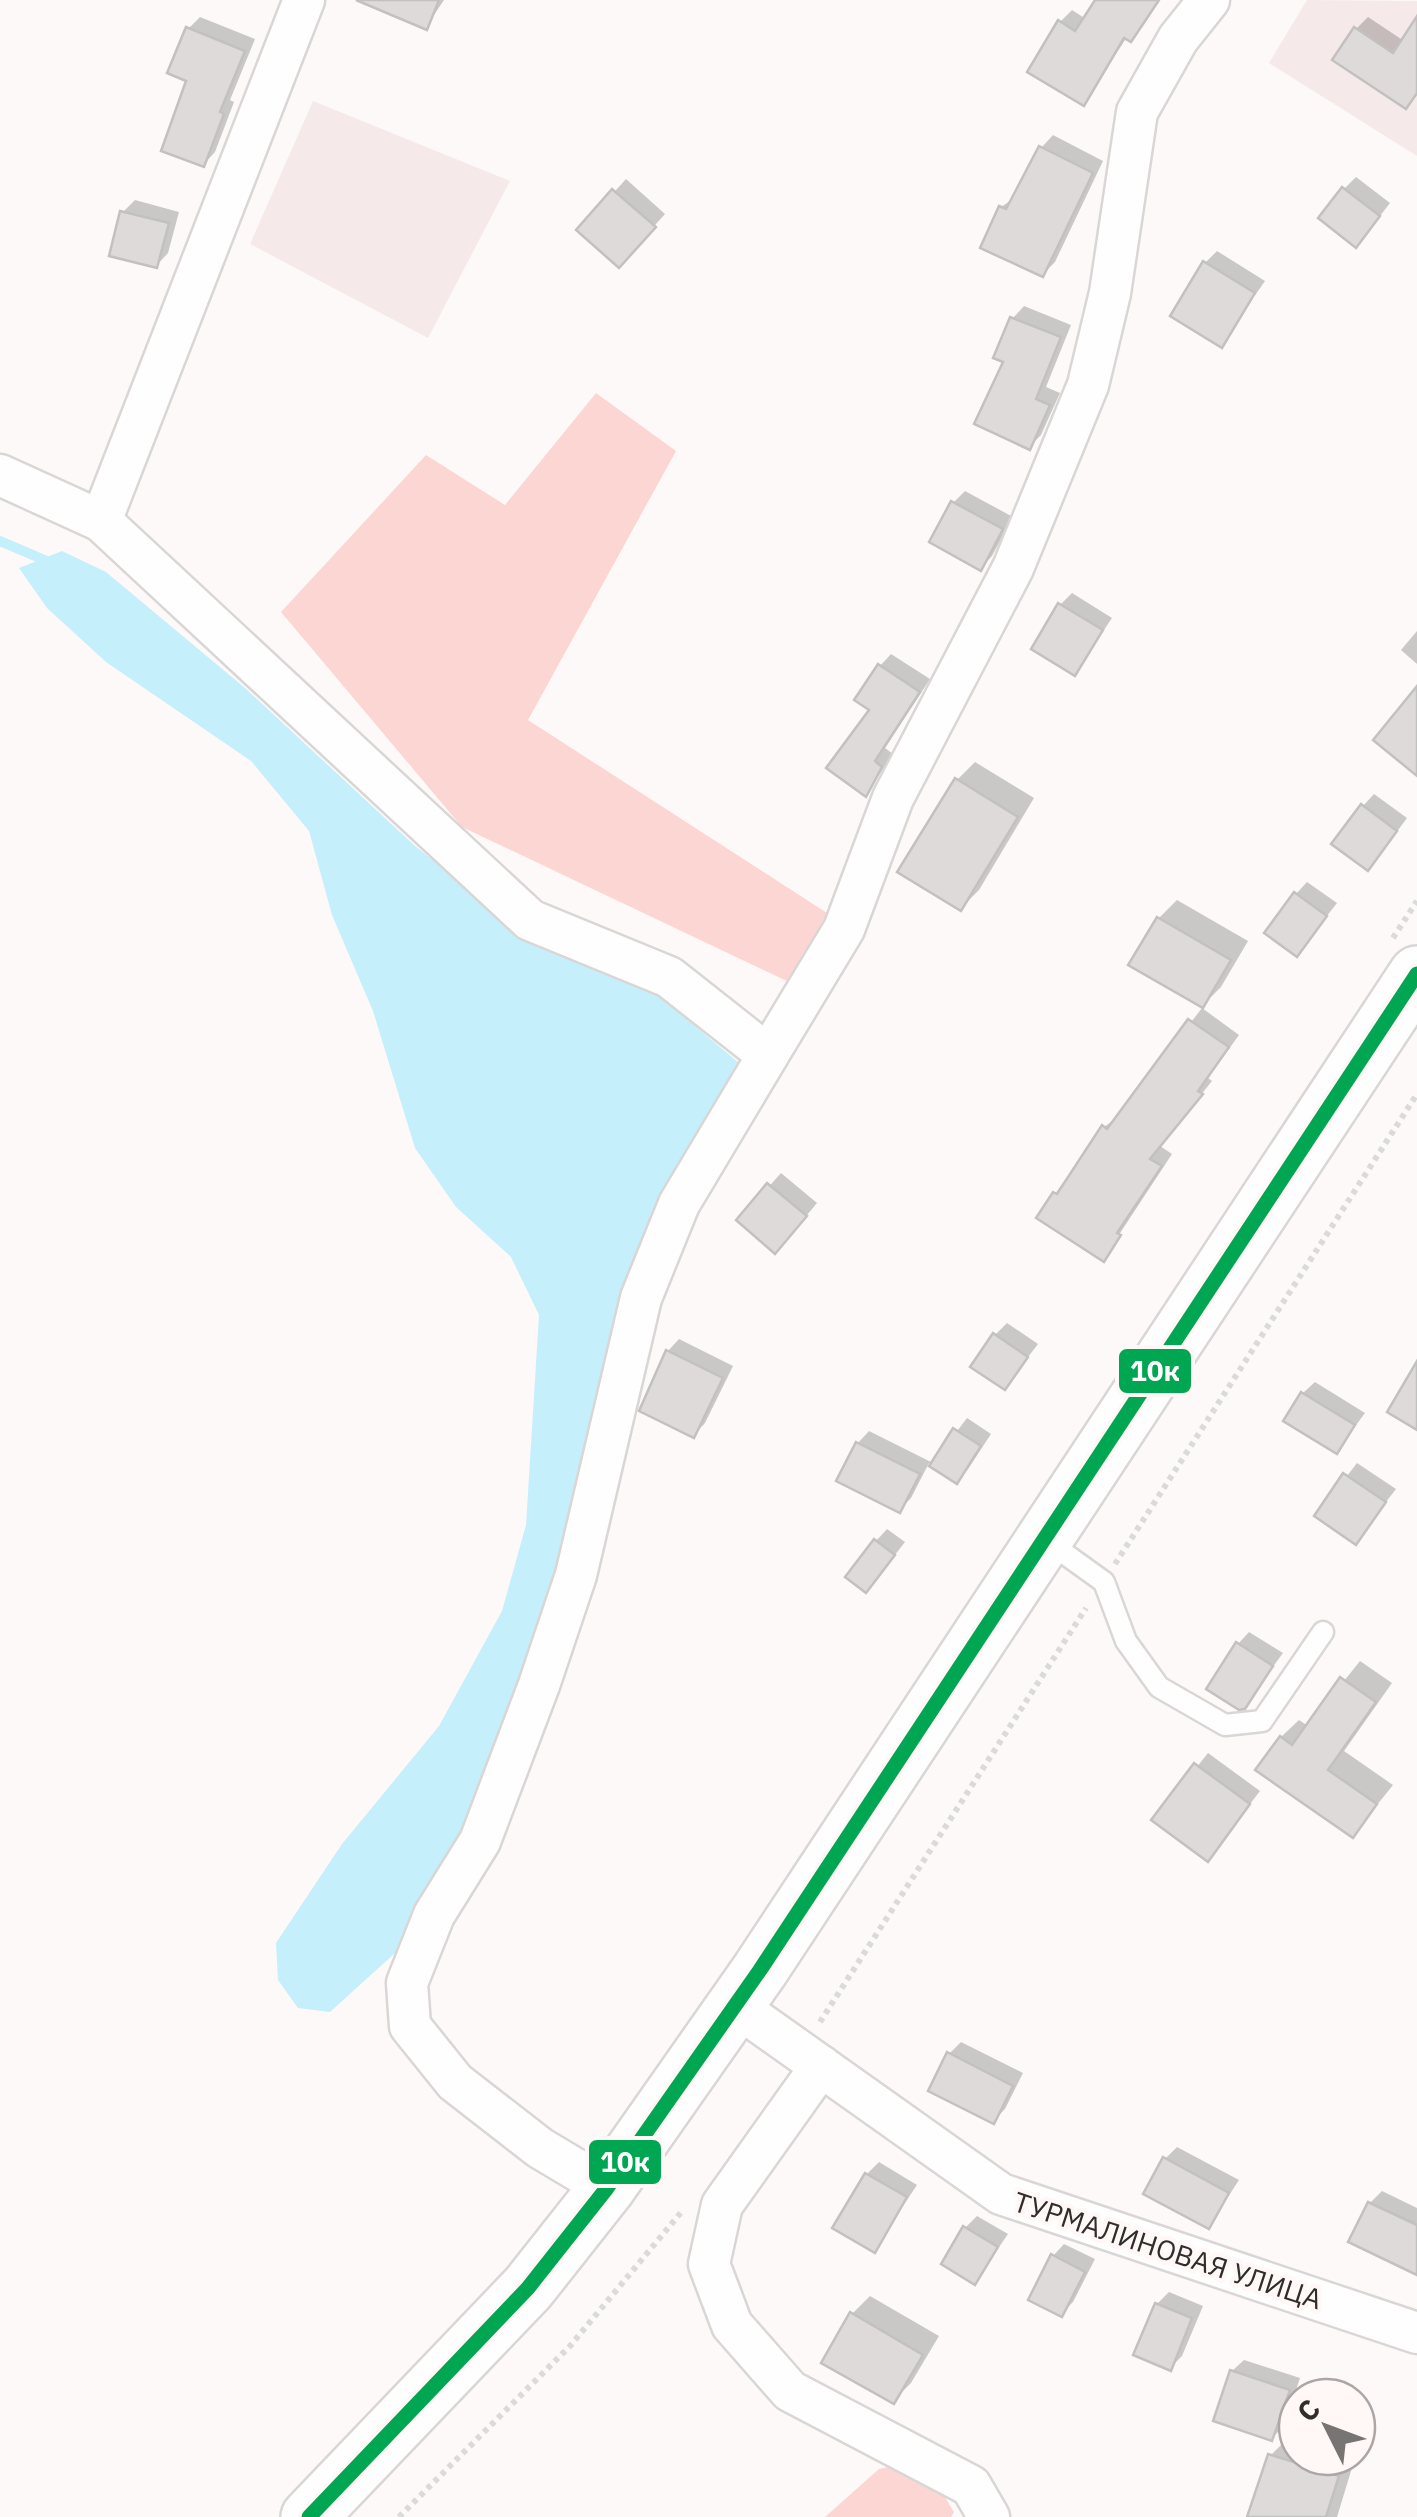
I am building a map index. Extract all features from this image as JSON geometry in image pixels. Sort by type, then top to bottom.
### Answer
[{"type":"main road","points":[[308,2517],[528,2288],[608,2188],[736,2006],[1417,974]]},
{"type":"street","points":[[101,521],[304,0]]},
{"type":"street","points":[[608,2188],[540,2148],[455,2082],[410,2026],[407,1984],[434,1915],[480,1841],[540,1685],[576,1575],[641,1298],[679,1204],[844,928],[893,798],[1013,568],[1088,385],[1110,293],[1137,112],[1178,39],[1209,0]]},
{"type":"street","points":[[0,475],[101,521],[530,920],[670,978],[768,1055]]},
{"type":"street","name":"ТУРМАЛИНОВАЯ УЛИЦА","points":[[736,2006],[1000,2194],[1417,2333]]},
{"type":"street","points":[[821,2066],[722,2205],[708,2264],[732,2325],[790,2390],[970,2486],[990,2517]]},
{"type":"lane","points":[[1046,1540],[1104,1582],[1126,1642],[1159,1687],[1225,1725],[1262,1721],[1323,1632]]},
{"type":"path","points":[[398,2517],[570,2346],[692,2198]]},
{"type":"shaded area","points":[[1307,0],[1417,1],[1417,156],[1269,63]]},
{"type":"shaded area","points":[[313,101],[510,181],[428,338],[250,244]]},
{"type":"shaded area","points":[[596,393],[676,451],[528,720],[827,913],[789,982],[462,827],[281,612],[426,455],[505,505]]},
{"type":"shaded area","points":[[904,2463],[935,2481],[954,2512],[951,2517],[825,2517],[879,2469]]},
{"type":"water","points":[[62,551],[106,572],[245,688],[414,845],[516,927],[663,999],[739,1063],[713,1124],[663,1190],[632,1274],[543,1625],[483,1788],[405,1944],[330,2012],[298,2008],[278,1980],[276,1943],[342,1844],[439,1726],[502,1611],[526,1525],[539,1315],[511,1257],[456,1207],[415,1148],[373,1011],[332,915],[309,831],[251,761],[106,662],[47,608],[19,568]]},
{"type":"building","points":[[356,0],[439,0],[427,30]]},
{"type":"building","points":[[1095,0],[1159,0],[1131,42],[1124,38],[1084,106],[1027,72],[1058,20],[1075,31]]},
{"type":"building","points":[[1417,16],[1417,93],[1406,109],[1332,60],[1354,27],[1393,53]]},
{"type":"building","points":[[186,27],[245,51],[220,112],[224,114],[204,167],[161,151],[186,81],[167,73]]},
{"type":"building","points":[[1039,146],[1093,173],[1043,277],[980,248],[999,206],[1006,209]]},
{"type":"building","points":[[1342,187],[1380,216],[1356,248],[1318,218]]},
{"type":"building","points":[[612,189],[656,227],[619,268],[576,230]]},
{"type":"building","points":[[120,211],[169,223],[157,268],[109,256]]},
{"type":"building","points":[[1203,261],[1255,293],[1222,348],[1170,316]]},
{"type":"building","points":[[1010,317],[1061,337],[1036,399],[1050,405],[1030,450],[974,424],[1003,362],[993,358]]},
{"type":"building","points":[[951,501],[1003,529],[981,571],[929,542]]},
{"type":"building","points":[[1058,603],[1103,630],[1075,676],[1031,649]]},
{"type":"building","points":[[878,664],[920,692],[875,761],[882,767],[866,797],[826,768],[869,710],[854,700]]},
{"type":"building","points":[[1417,686],[1417,776],[1373,740]]},
{"type":"building","points":[[955,778],[1018,817],[961,911],[897,872]]},
{"type":"building","points":[[1361,804],[1397,831],[1368,871],[1331,844]]},
{"type":"building","points":[[1294,892],[1327,916],[1297,957],[1264,933]]},
{"type":"building","points":[[1157,917],[1231,960],[1203,1008],[1128,965]]},
{"type":"building","points":[[1188,1019],[1229,1047],[1198,1091],[1203,1094],[1150,1159],[1162,1166],[1117,1233],[1121,1235],[1104,1262],[1036,1218],[1053,1192],[1057,1194],[1102,1125],[1107,1129]]},
{"type":"building","points":[[767,1183],[807,1216],[775,1254],[736,1220]]},
{"type":"building","points":[[993,1333],[1028,1357],[1005,1390],[970,1367]]},
{"type":"building","points":[[666,1350],[723,1378],[694,1438],[639,1411]]},
{"type":"building","points":[[1417,1361],[1417,1430],[1387,1412]]},
{"type":"building","points":[[1301,1392],[1355,1425],[1337,1454],[1283,1421]]},
{"type":"building","points":[[953,1428],[981,1446],[957,1484],[929,1466]]},
{"type":"building","points":[[856,1442],[920,1474],[900,1513],[836,1481]]},
{"type":"building","points":[[1343,1473],[1386,1502],[1356,1545],[1314,1516]]},
{"type":"building","points":[[874,1539],[895,1555],[866,1593],[845,1577]]},
{"type":"building","points":[[1236,1642],[1273,1666],[1245,1709],[1239,1710],[1206,1689]]},
{"type":"building","points":[[1340,1677],[1376,1702],[1328,1770],[1377,1804],[1353,1838],[1255,1770],[1280,1736],[1292,1745]]},
{"type":"building","points":[[1194,1763],[1250,1804],[1208,1862],[1151,1820]]},
{"type":"building","points":[[947,2052],[1013,2086],[994,2124],[928,2091]]},
{"type":"building","points":[[1163,2157],[1229,2193],[1209,2229],[1143,2194]]},
{"type":"building","points":[[865,2173],[907,2197],[875,2253],[832,2228]]},
{"type":"building","points":[[1368,2202],[1417,2225],[1417,2275],[1348,2242]]},
{"type":"building","points":[[963,2226],[998,2247],[975,2285],[941,2264]]},
{"type":"building","points":[[1051,2254],[1085,2272],[1062,2317],[1028,2300]]},
{"type":"building","points":[[1155,2303],[1192,2318],[1171,2371],[1133,2355]]},
{"type":"building","points":[[850,2312],[923,2355],[894,2404],[821,2363]]},
{"type":"building","points":[[1230,2370],[1277,2386],[1277,2427],[1272,2441],[1213,2421]]},
{"type":"building","points":[[1268,2454],[1277,2457],[1277,2477],[1339,2477],[1326,2517],[1247,2517]]},
{"type":"waterway","points":[[0,541],[54,564]]},
{"type":"transit line","name":"10к","points":[[309,2517],[528,2288],[607,2188],[760,1970],[1417,974]]}]
